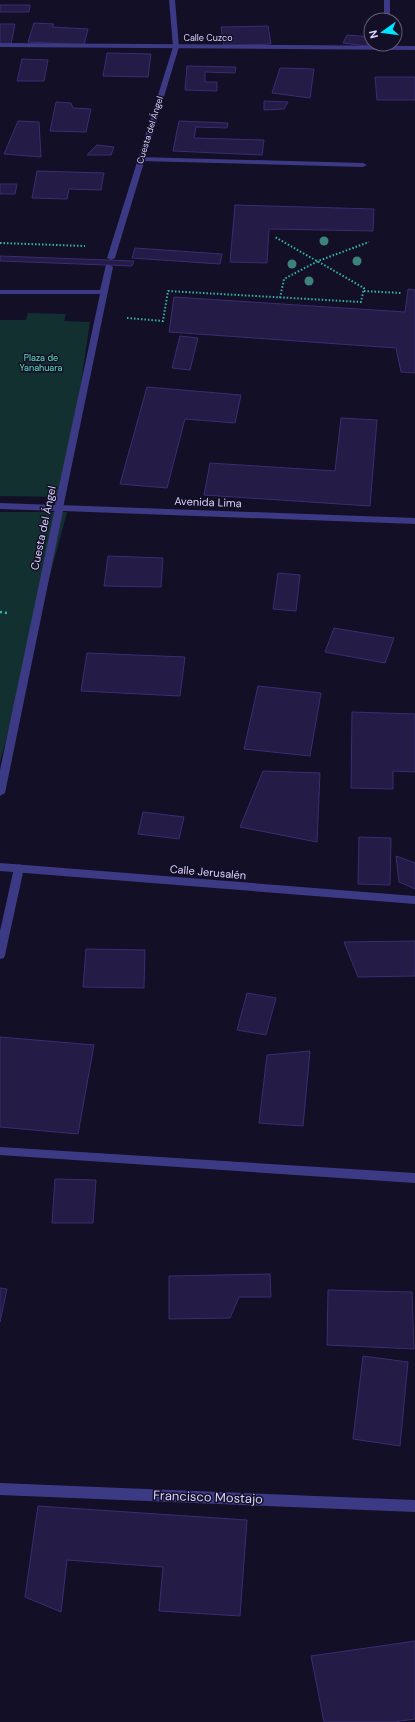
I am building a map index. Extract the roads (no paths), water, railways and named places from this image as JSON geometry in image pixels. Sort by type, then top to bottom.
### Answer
[{"type":"street","name":"Cuesta del Ángel","points":[[111,258],[176,47],[172,0]]},
{"type":"street","points":[[387,0],[387,12]]},
{"type":"street","name":"Calle Cuzco","points":[[0,45],[176,47],[363,46]]},
{"type":"street","name":"Calle Cuzco","points":[[403,47],[415,48]]},
{"type":"street","points":[[141,159],[363,165]]},
{"type":"street","name":"Cuesta del Ángel","points":[[0,793],[109,267]]},
{"type":"street","points":[[0,292],[104,292]]},
{"type":"street","name":"Avenida Lima","points":[[0,506],[415,521]]},
{"type":"street","name":"Calle Jerusalén","points":[[0,867],[415,900]]},
{"type":"street","points":[[0,955],[19,868]]},
{"type":"street","points":[[0,1151],[415,1178]]},
{"type":"street","name":"Francisco Mostajo","points":[[0,1489],[415,1506]]},
{"type":"park label","name":"Plaza de Yanahuara","points":[[41,364]]}]
